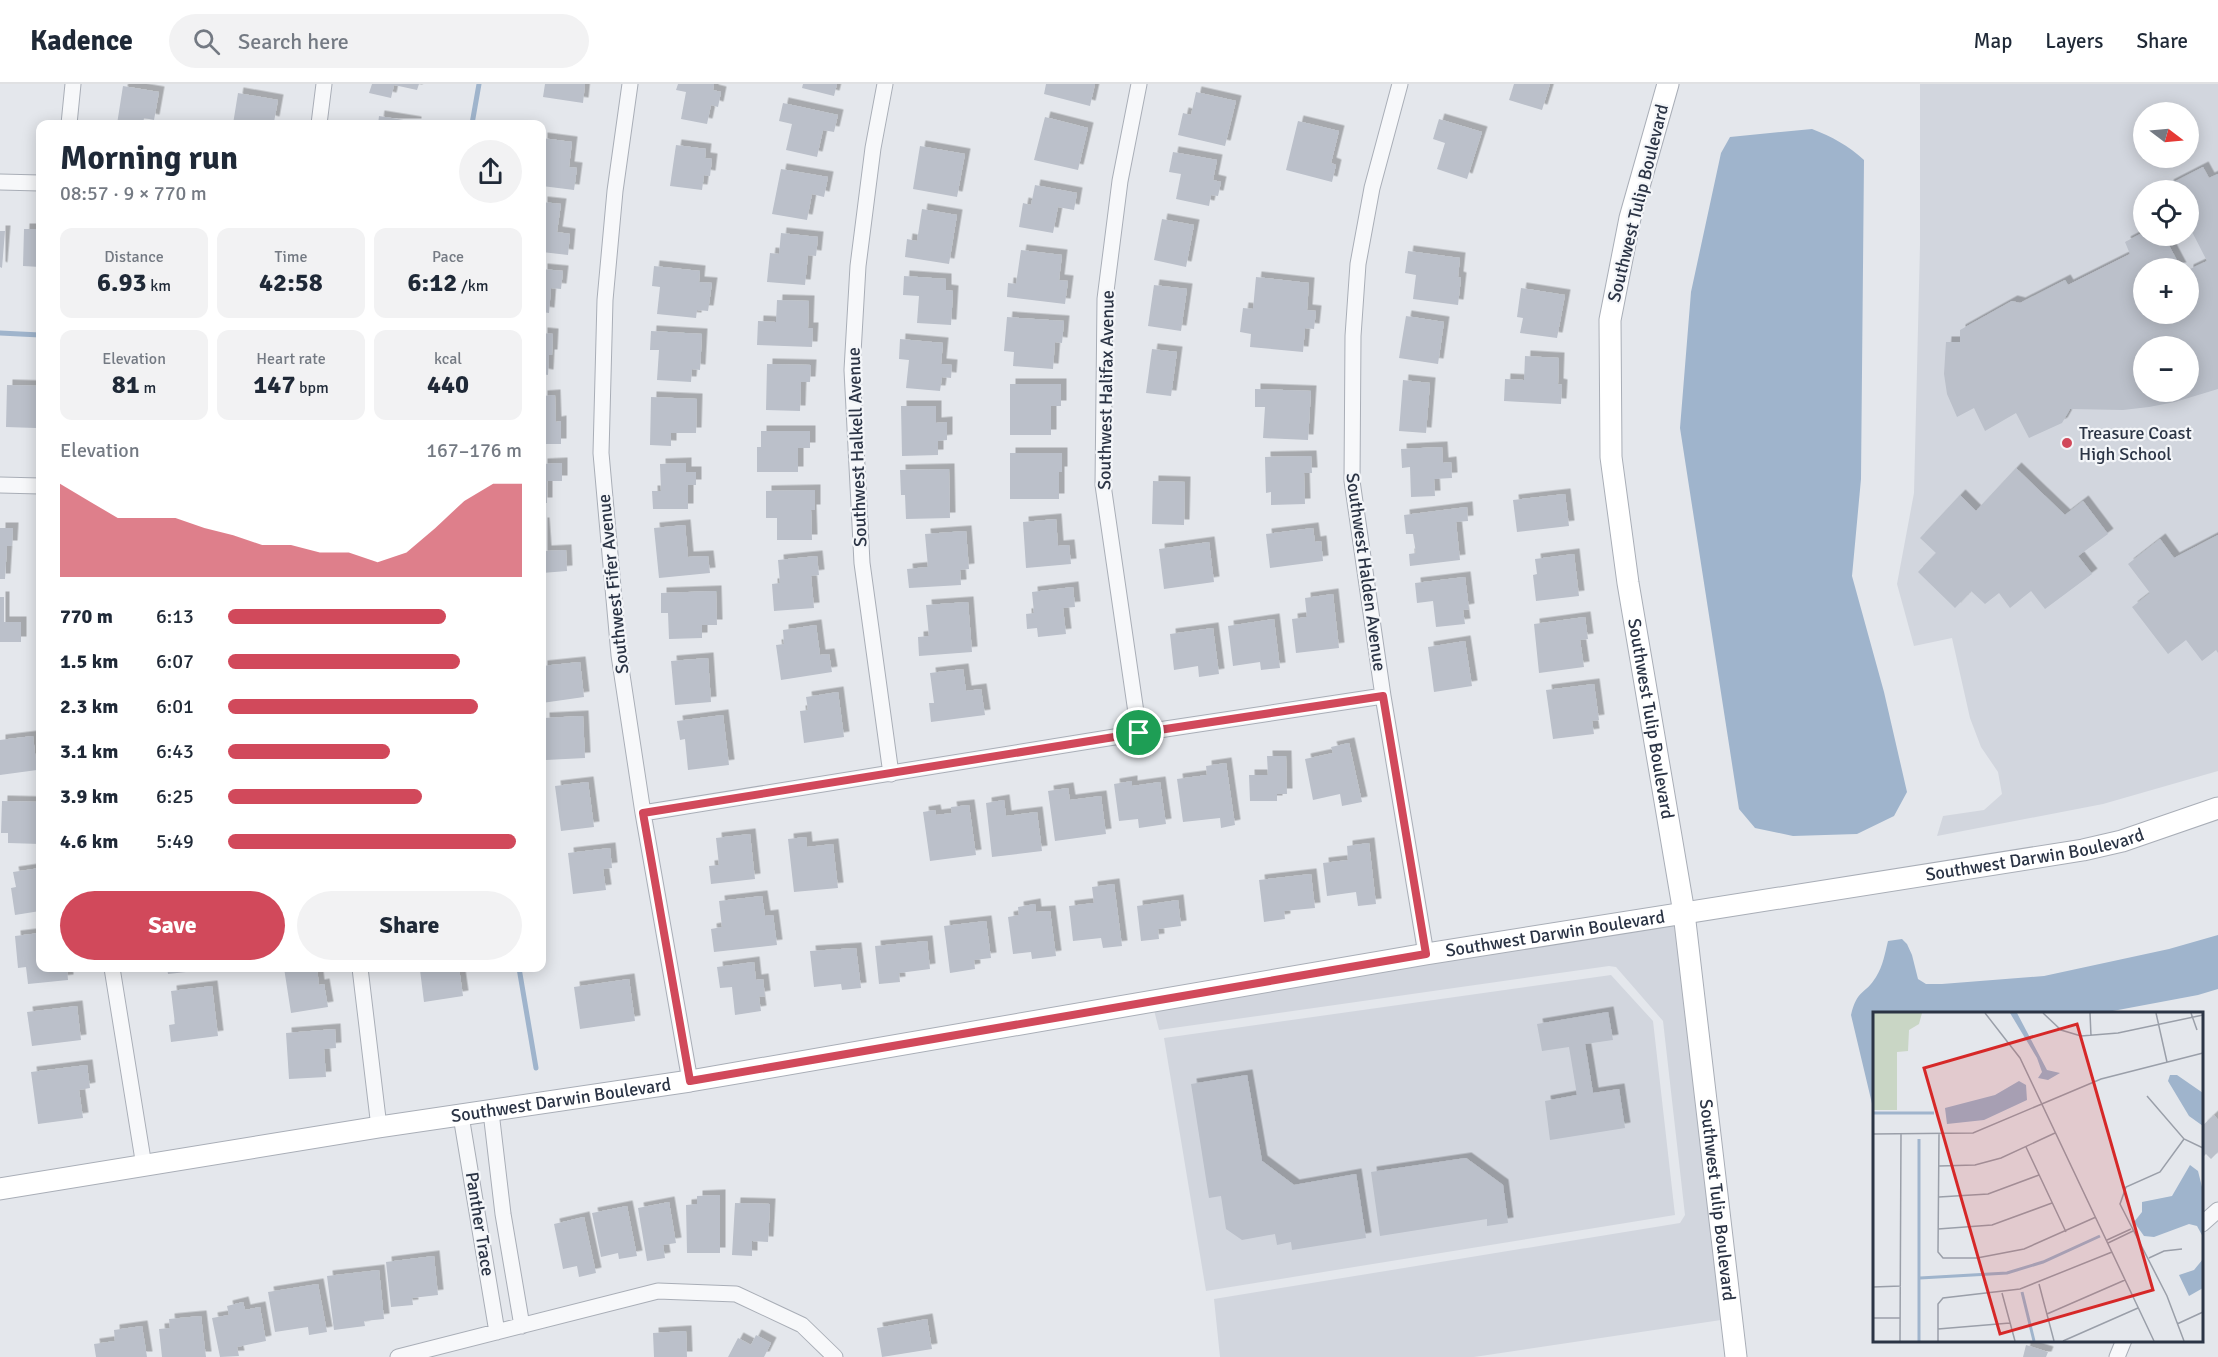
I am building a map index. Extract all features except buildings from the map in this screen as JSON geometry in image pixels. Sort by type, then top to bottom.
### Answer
[{"type":"street","points":[[69,120],[73,84]]},
{"type":"street","points":[[319,120],[324,84]]},
{"type":"street","name":"Southwest Fifer Avenue","points":[[630,84],[615,191],[605,300],[601,453],[619,655],[643,813],[690,1081]]},
{"type":"street","name":"Southwest Halkell Avenue","points":[[885,84],[873,148],[858,266],[852,370],[862,563],[891,774]]},
{"type":"street","name":"Southwest Halifax Avenue","points":[[1139,84],[1120,181],[1104,299],[1103,486],[1139,733]]},
{"type":"street","name":"Southwest Halden Avenue","points":[[1400,84],[1372,188],[1358,264],[1353,336],[1352,481],[1383,696],[1426,954]]},
{"type":"street","name":"Southwest Tulip Boulevard","points":[[1668,84],[1630,218],[1610,320],[1611,458],[1628,583],[1684,913],[1736,1357]]},
{"type":"street","points":[[0,182],[36,183]]},
{"type":"street","points":[[0,485],[36,486]]},
{"type":"street","points":[[643,813],[1383,696]]},
{"type":"street","name":"Southwest Darwin Boulevard","points":[[0,1189],[380,1127],[690,1081],[1426,954],[2083,850],[2122,841],[2218,808]]},
{"type":"street","points":[[113,972],[144,1166]]},
{"type":"street","points":[[361,972],[380,1127]]},
{"type":"street","name":"Panther Trace","points":[[491,1112],[507,1236],[522,1326]]},
{"type":"street","name":"Panther Trace","points":[[462,1116],[497,1332]]},
{"type":"street","points":[[2203,1223],[2218,1210]]},
{"type":"street","points":[[483,1240],[507,1236]]},
{"type":"street","points":[[398,1357],[657,1291],[736,1294],[802,1325],[836,1357]]},
{"type":"street","points":[[2117,1357],[2124,1342]]},
{"type":"shaded area","name":"Treasure Coast High School","points":[[1920,84],[2218,84],[2218,771],[2103,804],[1937,836],[1943,816],[1984,810],[2002,794],[1998,772],[1981,747],[1970,718],[1952,638],[1914,646],[1897,584],[1914,493],[1920,245]]},
{"type":"shaded area","points":[[1675,924],[1721,1320],[1474,1357],[1220,1357],[1214,1299],[1680,1223],[1685,1215],[1663,1021],[1616,967],[1609,966],[1159,1030],[1154,1010]]},
{"type":"shaded area","points":[[1611,975],[1653,1021],[1675,1215],[1206,1291],[1164,1038]]},
{"type":"water","points":[[1812,129],[1840,142],[1864,160],[1861,479],[1852,576],[1884,692],[1907,792],[1894,816],[1857,834],[1793,836],[1755,828],[1739,809],[1680,428],[1691,292],[1721,153],[1730,137]]},
{"type":"water","points":[[2218,935],[2218,989],[2198,995],[2107,1012],[1873,1012],[1873,1108],[1851,1015],[1859,996],[1878,973],[1888,941],[1902,939],[1907,944],[1918,979],[1926,984],[2044,976],[2169,949]]},
{"type":"waterway","points":[[473,120],[479,84]]},
{"type":"waterway","points":[[0,333],[36,335]]},
{"type":"waterway","points":[[520,972],[536,1068]]},
{"type":"place","name":"Treasure Coast High School","points":[[2067,443]]},
{"type":"route","points":[[1383,696],[1426,954],[690,1081],[643,813],[1139,733],[1383,696]]}]
